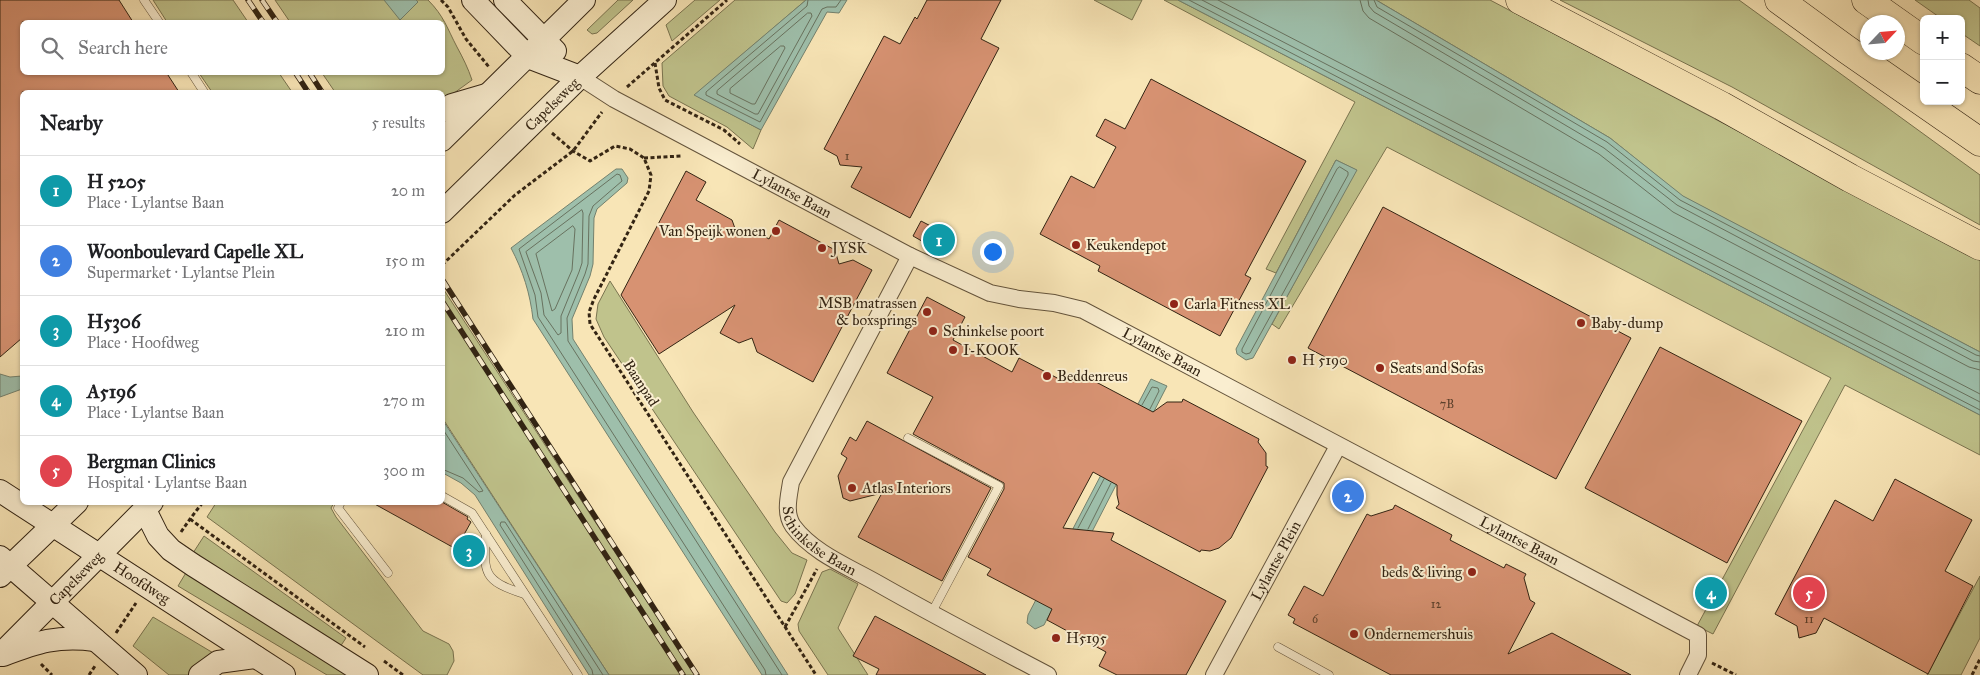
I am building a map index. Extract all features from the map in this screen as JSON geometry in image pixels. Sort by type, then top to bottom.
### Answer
[{"type":"highway","points":[[1520,0],[1722,106],[1850,178],[1980,246]]},
{"type":"highway","points":[[1779,0],[1980,142]]},
{"type":"highway","points":[[1866,0],[1920,38]]},
{"type":"highway","points":[[1965,70],[1980,80]]},
{"type":"main road","points":[[473,0],[528,57],[580,77]]},
{"type":"main road","points":[[506,0],[580,77]]},
{"type":"main road","points":[[445,137],[584,0]]},
{"type":"main road","name":"Capelseweg","points":[[445,209],[580,77],[665,0]]},
{"type":"main road","points":[[445,108],[495,88]]},
{"type":"main road","name":"Hoofdweg","points":[[27,505],[53,525],[284,675]]},
{"type":"main road","points":[[74,505],[53,525],[3,566],[52,602],[136,675]]},
{"type":"main road","points":[[149,506],[158,536],[171,550],[193,565],[373,666]]},
{"type":"main road","name":"Capelseweg","points":[[0,656],[149,506]]},
{"type":"main road","points":[[0,656],[53,638],[66,637],[95,640]]},
{"type":"main road","points":[[200,675],[218,662],[256,657]]},
{"type":"street","name":"Lylantse Baan","points":[[580,77],[614,98],[910,256],[990,292],[1083,310],[1698,635],[1698,655]]},
{"type":"street","name":"Schinkelse Baan","points":[[910,256],[791,482],[787,504],[792,524],[805,539],[825,554],[931,614],[1048,675]]},
{"type":"street","name":"Lylantse Plein","points":[[1214,675],[1338,446]]},
{"type":"street","points":[[1688,675],[1698,655]]},
{"type":"lane","points":[[144,0],[157,20]]},
{"type":"lane","points":[[193,75],[203,90]]},
{"type":"lane","points":[[908,438],[999,486],[931,614]]},
{"type":"lane","points":[[445,498],[472,513],[578,675]]},
{"type":"lane","points":[[340,505],[338,508],[388,573]]},
{"type":"lane","points":[[486,534],[484,564],[487,571],[497,584],[524,594]]},
{"type":"lane","points":[[1278,647],[1330,675]]},
{"type":"path","points":[[441,0],[448,7],[495,88]]},
{"type":"path","points":[[445,262],[515,194],[573,151],[614,98],[727,0]]},
{"type":"path","points":[[655,63],[659,88],[665,100],[724,130],[743,147]]},
{"type":"path","name":"Baanpad","points":[[573,151],[590,160],[615,146],[630,149],[644,158],[651,175],[650,191],[594,299],[589,312],[590,324],[816,675]]},
{"type":"path","points":[[201,505],[190,519],[372,652]]},
{"type":"path","points":[[784,627],[825,554]]},
{"type":"path","points":[[1698,655],[1736,675]]},
{"type":"path","points":[[1972,675],[1980,659]]},
{"type":"path","points":[[373,666],[403,675]]},
{"type":"green space","points":[[153,0],[233,0],[247,20],[166,20]]},
{"type":"green space","points":[[275,0],[428,0],[444,20],[289,20]]},
{"type":"green space","points":[[618,0],[633,0],[597,33],[592,34],[587,30]]},
{"type":"green space","points":[[695,0],[720,0],[672,41],[666,25]]},
{"type":"green space","points":[[735,0],[806,0],[695,95],[761,130],[753,149],[727,127],[669,96],[663,86],[662,63]]},
{"type":"green space","points":[[1094,0],[1142,0],[1132,20]]},
{"type":"green space","points":[[1164,0],[1178,0],[1980,415],[1980,455],[1845,385],[1713,634],[1697,626],[1831,378],[1387,147],[1279,329],[1272,324],[1356,170],[1336,160],[1276,273],[1266,269],[1355,102]]},
{"type":"green space","points":[[1376,0],[1490,0],[1980,259],[1980,352],[1682,196],[1610,138]]},
{"type":"green space","points":[[1560,0],[1739,0],[1980,175],[1980,225],[1732,87]]},
{"type":"green space","points":[[1915,0],[1969,0],[1980,8],[1980,46],[1965,36],[1965,15],[1936,15]]},
{"type":"green space","points":[[445,22],[472,80],[445,100],[445,90],[334,90],[323,75],[445,75]]},
{"type":"green space","points":[[200,75],[280,75],[291,90],[211,90]]},
{"type":"green space","points":[[610,281],[693,412],[775,532],[792,553],[807,560],[795,594],[787,603],[781,601],[604,337],[596,319],[598,304]]},
{"type":"green space","points":[[445,292],[695,675],[609,675],[445,422]]},
{"type":"green space","points":[[215,505],[333,505],[331,508],[336,517],[423,631],[449,644],[453,651],[454,661],[447,675],[423,675],[207,517]]},
{"type":"green space","points":[[204,536],[346,638],[340,647],[193,553]]},
{"type":"green space","points":[[830,569],[858,584],[838,628],[868,675],[828,675],[799,631],[798,624],[822,572]]},
{"type":"green space","points":[[187,571],[349,675],[327,675],[178,586]]},
{"type":"green space","points":[[1980,576],[1980,638],[1961,675],[1927,675]]},
{"type":"green space","points":[[153,617],[220,657],[189,675],[169,675],[133,646]]},
{"type":"water","points":[[384,0],[416,0],[418,2],[400,20]]},
{"type":"water","points":[[806,0],[847,0],[839,13],[827,12],[761,130],[694,95]]},
{"type":"water","points":[[1178,0],[1376,0],[1610,138],[1683,196],[1980,352],[1980,415]]},
{"type":"water","points":[[1336,160],[1357,170],[1253,358],[1246,360],[1237,354],[1236,349]]},
{"type":"water","points":[[616,169],[622,169],[628,178],[627,183],[597,209],[594,218],[593,264],[572,319],[573,339],[788,675],[762,675],[533,319],[525,282],[511,248]]},
{"type":"water","points":[[0,374],[10,377],[20,376],[20,390],[0,397]]},
{"type":"water","points":[[1151,379],[1167,386],[1044,625],[1035,629],[1027,623],[1028,615]]},
{"type":"water","points":[[445,424],[609,675],[589,675],[475,495],[461,483],[445,474]]},
{"type":"building","points":[[0,0],[119,0],[132,20],[20,20],[20,75],[168,75],[178,90],[20,90],[20,340],[0,357]]},
{"type":"building","points":[[927,0],[1001,0],[981,39],[999,48],[910,218],[851,187],[862,167],[840,165],[837,156],[824,149],[884,36],[900,44]]},
{"type":"building","points":[[1151,79],[1306,161],[1245,275],[1251,278],[1220,336],[1098,271],[1100,266],[1040,234],[1071,176],[1094,188],[1116,147],[1096,136],[1105,119],[1125,129]]},
{"type":"building","points":[[686,171],[706,182],[696,200],[732,220],[737,234],[751,229],[769,239],[779,220],[835,250],[839,264],[853,260],[872,270],[813,382],[757,352],[752,338],[739,343],[720,333],[735,305],[659,354],[621,295]]},
{"type":"building","points":[[1383,207],[1631,338],[1556,479],[1308,348]]},
{"type":"building","points":[[921,221],[950,236],[941,252],[913,236]]},
{"type":"building","points":[[927,297],[965,317],[953,340],[1012,372],[1019,358],[1061,380],[1073,379],[1077,372],[1153,412],[1167,402],[1182,402],[1183,399],[1259,439],[1258,442],[1266,453],[1266,466],[1268,467],[1231,538],[1219,548],[1210,551],[1201,550],[1200,552],[1116,508],[1119,504],[1117,485],[1093,472],[1063,528],[1114,533],[1111,540],[1226,601],[1186,675],[1117,675],[1099,666],[1106,652],[1047,620],[1052,609],[987,575],[991,569],[968,557],[1004,489],[1004,483],[913,434],[933,397],[887,373]]},
{"type":"building","points":[[1660,347],[1802,421],[1727,563],[1585,488]]},
{"type":"building","points":[[867,421],[991,488],[942,581],[858,537],[882,493],[850,501],[843,498],[838,476],[847,458],[841,454],[850,437],[856,441]]},
{"type":"building","points":[[1895,479],[1972,520],[1945,571],[1973,586],[1928,674],[1824,618],[1816,633],[1799,638],[1797,626],[1775,614],[1835,500],[1873,521]]},
{"type":"building","points":[[445,504],[468,517],[467,519],[471,522],[456,549],[376,505]]},
{"type":"building","points":[[1395,505],[1452,535],[1450,540],[1504,568],[1506,564],[1526,574],[1524,578],[1530,600],[1535,603],[1508,654],[1552,633],[1631,675],[1391,675],[1293,623],[1295,619],[1288,615],[1304,586],[1323,596],[1367,514],[1371,516],[1393,509]]},
{"type":"building","points":[[875,616],[986,675],[876,675],[879,669],[853,656]]},
{"type":"railway","points":[[248,0],[262,20]]},
{"type":"railway","points":[[262,0],[276,20]]},
{"type":"railway","points":[[297,75],[307,90]]},
{"type":"railway","points":[[311,75],[321,90]]},
{"type":"railway","points":[[445,284],[697,675]]},
{"type":"railway","points":[[445,306],[683,675]]},
{"type":"place","name":"Van Speijk wonen","points":[[776,231]]},
{"type":"place","name":"H 5205","points":[[939,240]]},
{"type":"place","name":"Keukendepot","points":[[1076,245]]},
{"type":"place","name":"JYSK","points":[[822,248]]},
{"type":"place","name":"Carla Fitness XL","points":[[1174,304]]},
{"type":"place","name":"MSB matrassen & boxsprings","points":[[927,312]]},
{"type":"place","name":"Baby-dump","points":[[1581,323]]},
{"type":"place","name":"Schinkelse poort","points":[[933,331]]},
{"type":"place","name":"I-KOOK","points":[[953,350]]},
{"type":"place","name":"H 5190","points":[[1292,360]]},
{"type":"place","name":"Seats and Sofas","points":[[1380,368]]},
{"type":"place","name":"Beddenreus","points":[[1047,376]]},
{"type":"place","name":"Atlas Interiors","points":[[852,488]]},
{"type":"place","name":"Woonboulevard Capelle XL","points":[[1348,496]]},
{"type":"place","name":"H5306","points":[[469,551]]},
{"type":"place","name":"beds & living","points":[[1472,572]]},
{"type":"place","name":"A5196","points":[[1711,593]]},
{"type":"place","name":"Bergman Clinics","points":[[1809,593]]},
{"type":"place","name":"Ondernemershuis","points":[[1354,634]]},
{"type":"place","name":"H5195","points":[[1056,638]]}]
